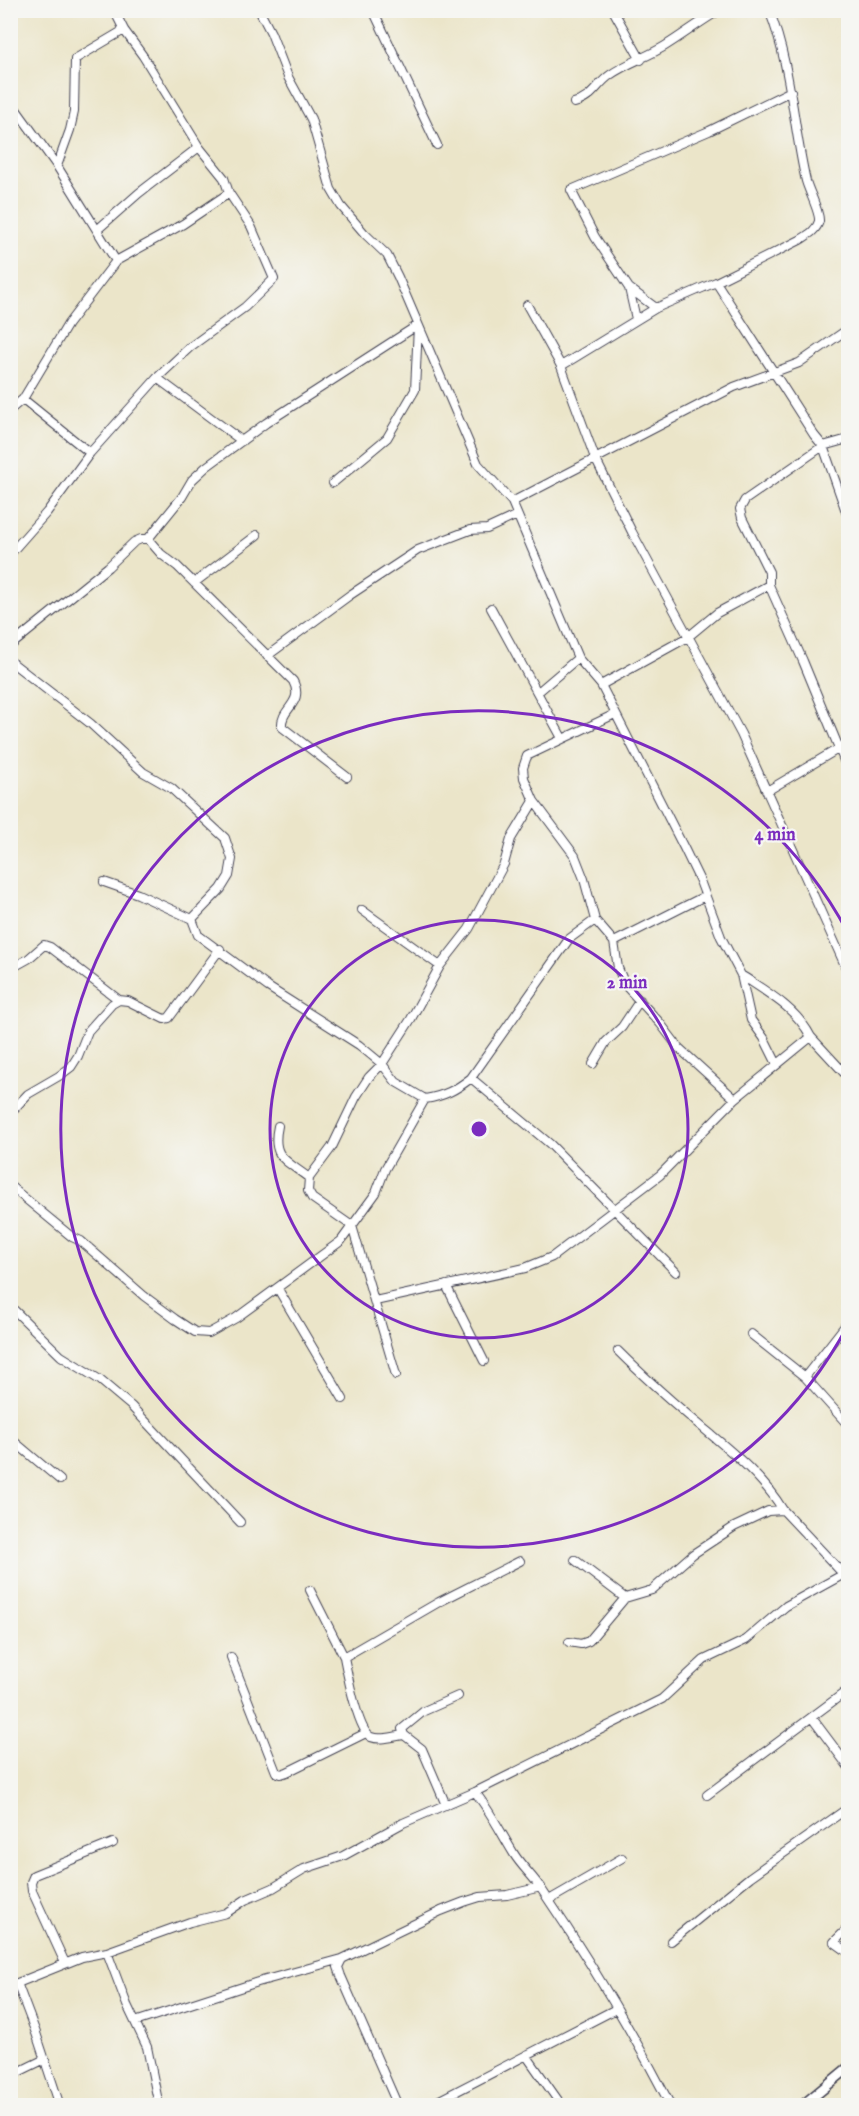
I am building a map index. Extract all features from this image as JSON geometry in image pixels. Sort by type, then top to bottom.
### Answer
[{"type":"street","points":[[10,14],[15,10]]},
{"type":"street","points":[[10,554],[47,512],[90,453],[157,378],[190,347],[245,307],[274,279],[251,226],[229,193],[224,178],[199,147],[143,56],[124,30],[114,10]]},
{"type":"street","points":[[259,10],[271,33],[288,77],[310,119],[331,189],[341,206],[387,255],[478,465],[512,502],[578,658],[601,685],[684,848],[721,937],[741,975],[752,1020],[777,1064]]},
{"type":"street","points":[[373,10],[437,145]]},
{"type":"street","points":[[614,10],[641,60]]},
{"type":"street","points":[[574,103],[592,94],[616,71],[641,60],[720,10]]},
{"type":"street","points":[[561,366],[656,308],[716,282],[800,240],[816,227],[819,219],[799,151],[791,91],[776,28],[769,10]]},
{"type":"street","points":[[57,165],[74,112],[75,59],[124,30]]},
{"type":"street","points":[[656,308],[629,288],[594,237],[571,190],[709,131],[791,91]]},
{"type":"street","points":[[10,101],[57,165],[116,261]]},
{"type":"street","points":[[97,230],[139,193],[199,147]]},
{"type":"street","points":[[10,410],[23,399],[68,324],[116,261],[183,224],[229,193]]},
{"type":"street","points":[[716,282],[823,446],[849,517]]},
{"type":"street","points":[[629,288],[636,319]]},
{"type":"street","points":[[527,305],[561,366],[595,458],[648,564],[741,734],[849,972]]},
{"type":"street","points":[[148,539],[182,497],[192,480],[266,423],[418,325]]},
{"type":"street","points":[[333,483],[387,438],[416,390],[418,325]]},
{"type":"street","points":[[512,502],[734,387],[799,363],[814,355],[849,329]]},
{"type":"street","points":[[157,378],[242,441]]},
{"type":"street","points":[[23,399],[90,453]]},
{"type":"street","points":[[849,439],[823,446],[745,500],[740,509],[742,518],[769,572],[769,585],[849,770]]},
{"type":"street","points":[[267,656],[350,595],[418,550],[470,530],[487,529],[517,515]]},
{"type":"street","points":[[194,583],[257,535]]},
{"type":"street","points":[[10,646],[108,567],[134,542],[141,538],[148,539],[293,681],[297,688],[297,697],[281,722],[282,727],[347,777]]},
{"type":"street","points":[[601,685],[688,637],[717,613],[769,585]]},
{"type":"street","points":[[490,608],[562,738]]},
{"type":"street","points":[[538,692],[578,658]]},
{"type":"street","points":[[10,661],[91,724],[143,772],[171,788],[225,838],[232,859],[229,876],[221,889],[192,919]]},
{"type":"street","points":[[615,714],[527,756],[523,768],[524,778],[534,801],[574,856],[584,879],[595,920],[614,942],[618,968],[625,985],[660,1023],[679,1048],[735,1099]]},
{"type":"street","points":[[767,791],[849,743]]},
{"type":"street","points":[[396,1375],[352,1226],[312,1198],[308,1191],[309,1178],[332,1147],[356,1097],[369,1077],[382,1064],[411,1019],[440,966],[469,929],[504,864],[511,839],[534,801]]},
{"type":"street","points":[[104,882],[138,894],[192,919],[198,935],[220,949],[268,987],[359,1045],[382,1064],[396,1082],[425,1099],[440,1097],[457,1090],[471,1078],[569,939],[595,920]]},
{"type":"street","points":[[614,942],[705,896]]},
{"type":"street","points":[[362,910],[440,966]]},
{"type":"street","points":[[10,969],[44,945],[50,947],[119,1000],[128,1001],[164,1019],[169,1018],[220,949]]},
{"type":"street","points":[[741,975],[791,1009],[804,1023],[811,1037],[849,1077]]},
{"type":"street","points":[[10,1113],[28,1094],[59,1077],[71,1067],[78,1056],[87,1031],[112,1004],[119,1000]]},
{"type":"street","points":[[593,1064],[606,1042],[622,1027],[640,1000]]},
{"type":"street","points":[[375,1301],[525,1268],[552,1257],[660,1174],[735,1099],[811,1037]]},
{"type":"street","points":[[471,1078],[550,1144],[676,1272]]},
{"type":"street","points":[[10,1186],[72,1237],[81,1241],[144,1296],[195,1332],[208,1333],[236,1318],[278,1289],[341,1240],[376,1193],[385,1169],[425,1099]]},
{"type":"street","points":[[278,1126],[274,1142],[277,1151],[309,1178]]},
{"type":"street","points":[[446,1286],[484,1361]]},
{"type":"street","points":[[278,1289],[343,1399]]},
{"type":"street","points":[[10,1306],[60,1356],[100,1380],[131,1406],[240,1522]]},
{"type":"street","points":[[806,1377],[849,1322]]},
{"type":"street","points":[[751,1334],[806,1377],[849,1425]]},
{"type":"street","points":[[60,2106],[45,2059],[14,1985],[82,1957],[107,1952],[190,1922],[226,1913],[245,1900],[273,1888],[303,1869],[343,1856],[403,1823],[475,1792],[662,1699],[704,1660],[746,1640],[786,1606],[847,1576],[783,1510],[773,1493],[748,1466],[618,1351]]},
{"type":"street","points":[[10,1438],[60,1480]]},
{"type":"street","points":[[569,1642],[581,1644],[589,1641],[625,1598],[652,1590],[693,1554],[734,1527],[768,1511],[783,1510]]},
{"type":"street","points":[[575,1560],[625,1598]]},
{"type":"street","points":[[344,1657],[439,1602],[520,1561]]},
{"type":"street","points":[[310,1590],[344,1657],[361,1723],[366,1733],[372,1737],[381,1738],[404,1735]]},
{"type":"street","points":[[231,1656],[276,1772],[281,1774],[287,1772],[366,1733]]},
{"type":"street","points":[[707,1795],[849,1690]]},
{"type":"street","points":[[446,1805],[422,1749],[404,1735],[402,1729],[424,1712],[458,1696]]},
{"type":"street","points":[[812,1718],[849,1766]]},
{"type":"street","points":[[475,1792],[487,1806],[515,1856],[541,1887],[638,2041],[671,2106]]},
{"type":"street","points":[[671,1941],[750,1877],[849,1808]]},
{"type":"street","points":[[65,1963],[31,1882],[34,1875],[113,1843]]},
{"type":"street","points":[[549,1900],[622,1858]]},
{"type":"street","points":[[135,2022],[258,1982],[342,1959],[464,1902],[480,1897],[507,1895],[541,1887]]},
{"type":"street","points":[[849,1928],[834,1942],[849,1952]]},
{"type":"street","points":[[107,1952],[147,2048],[159,2106]]},
{"type":"street","points":[[342,1959],[338,1967],[341,1976],[398,2106]]},
{"type":"street","points":[[428,2106],[616,2009]]},
{"type":"street","points":[[526,2055],[562,2106]]},
{"type":"street","points":[[10,2076],[45,2059]]},
{"type":"street","points":[[802,2106],[849,2068]]}]
